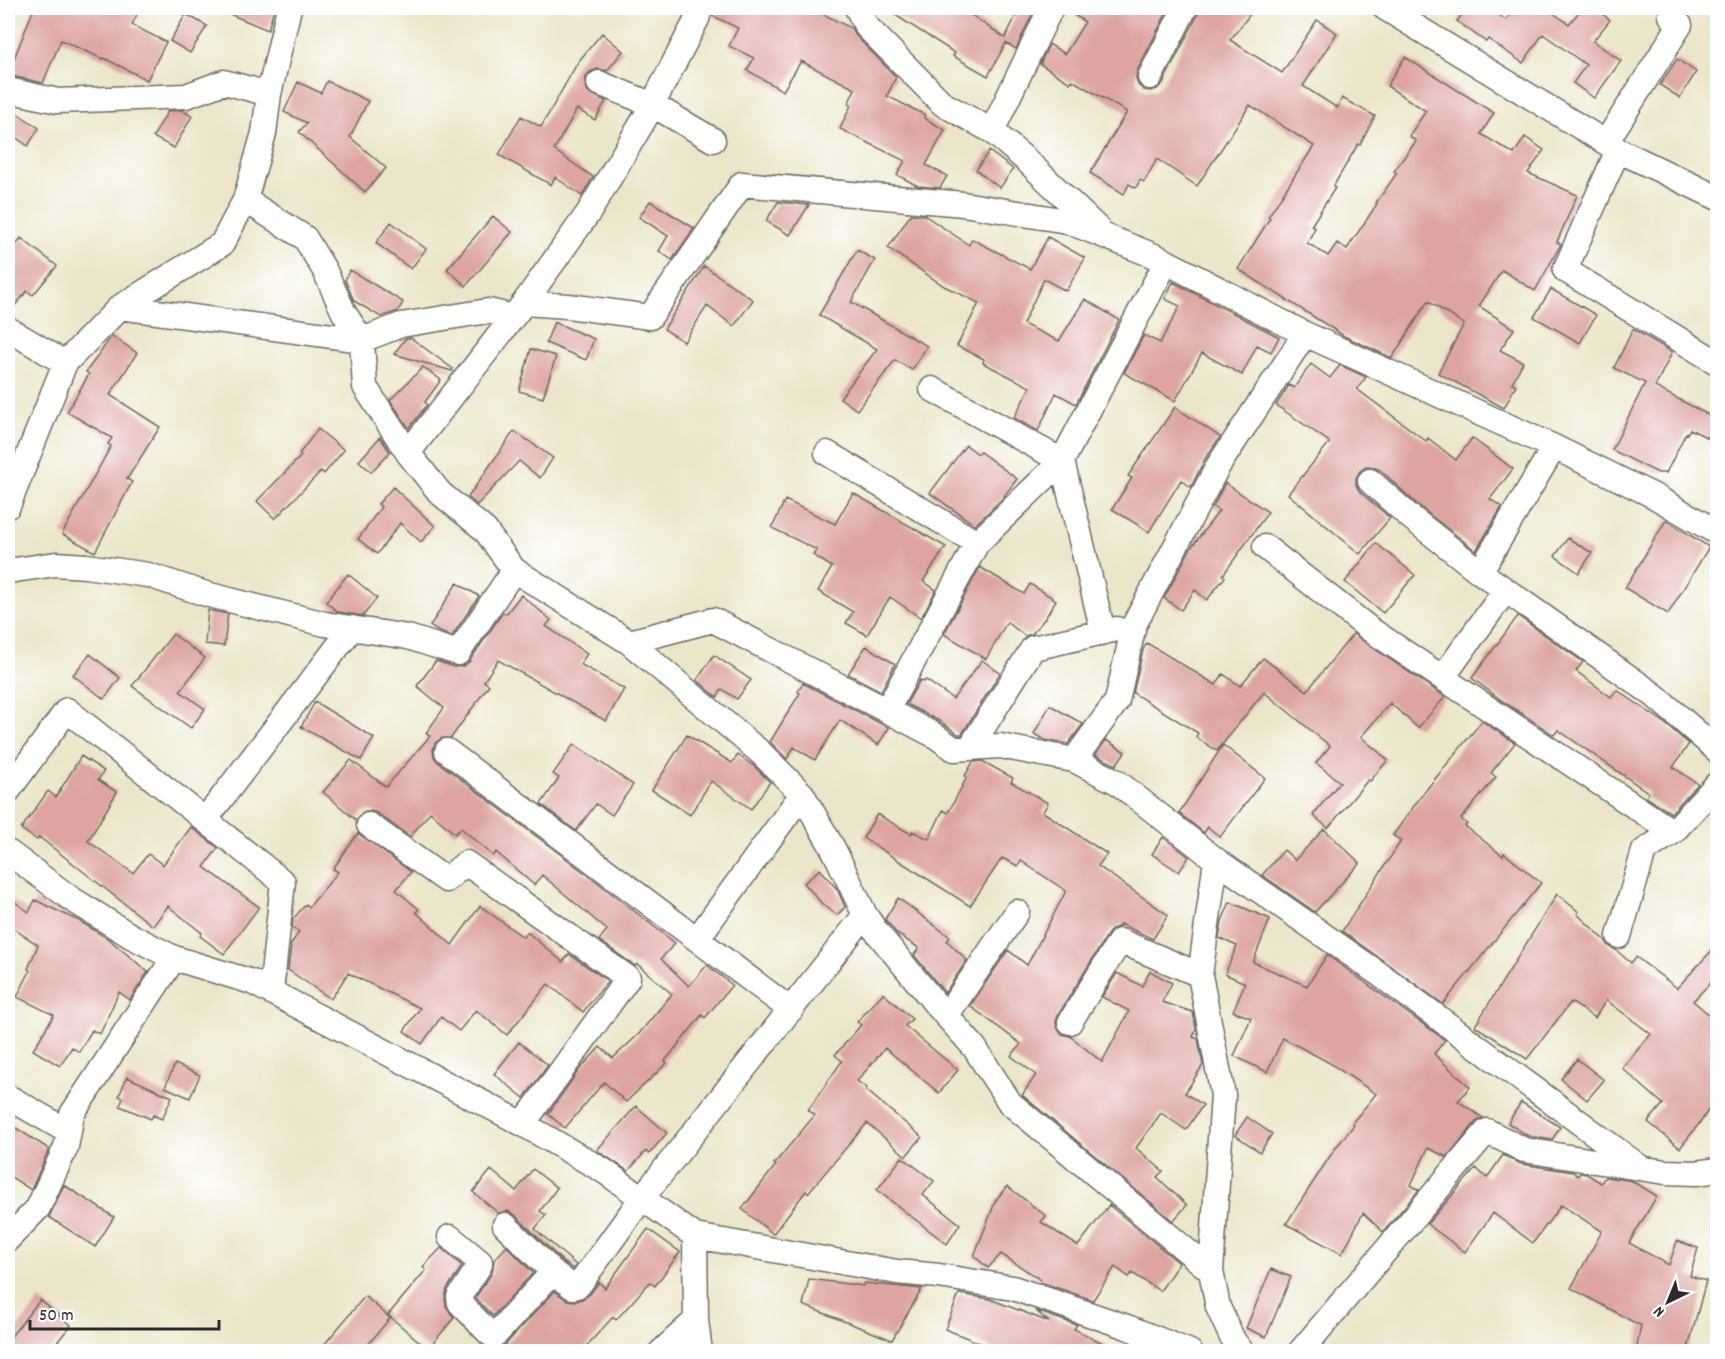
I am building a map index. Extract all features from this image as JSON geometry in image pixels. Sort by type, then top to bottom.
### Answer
[{"type":"street","points":[[8,506],[65,363],[120,307],[222,244],[245,200],[264,133],[269,94],[289,8]]},
{"type":"street","points":[[408,453],[518,310],[589,212],[653,105],[698,20],[700,8]]},
{"type":"street","points":[[857,8],[866,26],[943,104],[992,131],[1108,237]]},
{"type":"street","points":[[992,131],[1051,8]]},
{"type":"street","points":[[1150,77],[1185,8]]},
{"type":"street","points":[[1385,8],[1612,146],[1718,198]]},
{"type":"street","points":[[1676,8],[1671,16],[1680,25],[1612,146],[1565,270],[1718,363]]},
{"type":"street","points":[[8,90],[58,101],[186,96],[224,82],[269,94]]},
{"type":"street","points":[[599,83],[653,105],[713,140]]},
{"type":"street","points":[[120,307],[362,340],[401,325],[488,311],[568,306],[650,317],[742,184],[963,204],[1067,221],[1166,262],[1305,334],[1554,447],[1654,496],[1718,533]]},
{"type":"street","points":[[245,200],[305,238],[325,271],[344,313],[362,340],[364,387],[408,453],[440,493],[486,530],[514,570],[629,642],[761,753],[802,794],[835,852],[865,915],[883,940],[974,1047],[1010,1103],[1211,1271]]},
{"type":"street","points":[[886,710],[977,543],[1062,461],[1166,262]]},
{"type":"street","points":[[8,329],[65,363]]},
{"type":"street","points":[[1074,760],[1117,701],[1134,625],[1218,466],[1305,334]]},
{"type":"street","points":[[932,389],[1062,461],[1103,632]]},
{"type":"street","points":[[1480,572],[1554,447]]},
{"type":"street","points":[[827,453],[977,543]]},
{"type":"street","points":[[1370,481],[1409,516],[1505,591],[1654,695],[1718,751]]},
{"type":"street","points":[[1265,547],[1371,630],[1673,832]]},
{"type":"street","points":[[8,571],[56,564],[148,575],[206,594],[325,624],[408,637],[458,653],[514,570]]},
{"type":"street","points":[[1443,677],[1505,591]]},
{"type":"street","points":[[629,642],[713,620],[934,735],[954,749],[1000,746],[1074,760],[1117,782],[1216,860],[1382,976],[1641,1168]]},
{"type":"street","points":[[970,748],[1033,648],[1134,625]]},
{"type":"street","points":[[206,820],[352,628]]},
{"type":"street","points":[[8,790],[67,710],[283,882],[271,992]]},
{"type":"street","points":[[447,751],[791,1010]]},
{"type":"street","points":[[1619,936],[1644,851],[1673,832],[1718,783]]},
{"type":"street","points":[[697,939],[802,794]]},
{"type":"street","points":[[369,825],[446,880],[466,863],[628,978],[523,1124]]},
{"type":"street","points":[[8,852],[70,898],[131,936],[174,958],[252,982],[523,1124],[604,1171],[695,1236],[897,1272],[1013,1288],[1127,1327],[1190,1352]]},
{"type":"street","points":[[1216,860],[1200,975],[1223,1095],[1211,1271],[1218,1307],[1233,1340],[1242,1352]]},
{"type":"street","points":[[946,1016],[1017,912]]},
{"type":"street","points":[[505,1226],[553,1272],[573,1287],[579,1285],[642,1198],[865,915]]},
{"type":"street","points":[[1070,1022],[1120,941],[1200,975]]},
{"type":"street","points":[[8,1239],[38,1208],[66,1147],[72,1114],[174,958]]},
{"type":"street","points":[[8,1097],[69,1132]]},
{"type":"street","points":[[1300,1352],[1487,1131],[1524,1150],[1665,1172],[1696,1173],[1718,1170]]},
{"type":"street","points":[[695,1236],[696,1320],[700,1352]]},
{"type":"street","points":[[450,1237],[479,1260],[480,1265],[459,1297],[460,1303],[490,1334],[493,1343]]},
{"type":"street","points":[[493,1343],[553,1272]]},
{"type":"street","points":[[660,1352],[696,1320]]},
{"type":"building","points":[[34,8],[140,8],[132,25],[166,42],[147,80],[104,58],[61,40],[43,83],[16,77],[8,74]]},
{"type":"building","points":[[215,8],[274,8],[268,30]]},
{"type":"building","points":[[714,8],[811,8],[851,28],[896,77],[887,96],[925,115],[924,118],[945,130],[926,165],[947,176],[940,188],[918,186],[897,175],[905,161],[840,129],[851,105],[848,104],[855,89],[801,61],[783,91],[747,70],[754,58],[729,46],[738,28],[713,16]]},
{"type":"building","points":[[884,8],[974,8],[970,14],[1005,38],[1020,8],[1033,12],[1016,49],[1006,43],[988,76],[953,56],[955,53]]},
{"type":"building","points":[[1065,8],[1169,8],[1137,71],[1138,85],[1150,91],[1157,89],[1163,83],[1199,8],[1255,8],[1230,40],[1282,73],[1317,20],[1337,33],[1303,86],[1337,108],[1342,98],[1375,116],[1311,226],[1315,228],[1307,243],[1328,256],[1337,243],[1347,249],[1397,173],[1394,171],[1416,141],[1409,136],[1426,111],[1387,86],[1405,57],[1494,113],[1481,134],[1514,154],[1525,137],[1544,150],[1528,173],[1577,195],[1557,242],[1561,244],[1535,291],[1502,270],[1479,306],[1514,329],[1500,350],[1523,362],[1512,383],[1516,385],[1504,408],[1438,373],[1464,324],[1428,301],[1392,358],[1344,336],[1238,269],[1270,218],[1268,217],[1314,146],[1250,105],[1197,186],[1157,159],[1144,182],[1140,180],[1136,188],[1129,184],[1124,194],[1090,173],[1127,112],[1072,80],[1070,83],[1040,64],[1049,44],[1065,54],[1085,22]]},
{"type":"building","points":[[1467,8],[1488,8],[1506,20],[1515,8],[1546,8],[1569,24],[1582,8],[1594,8],[1610,20],[1593,41],[1621,61],[1594,98],[1573,83],[1586,65],[1543,34],[1523,63],[1488,39],[1486,42],[1457,21]]},
{"type":"building","points":[[186,14],[207,26],[190,53],[170,41]]},
{"type":"building","points":[[602,33],[623,51],[607,71],[598,69],[590,72],[585,84],[588,92],[606,101],[595,120],[577,109],[554,150],[593,177],[582,196],[555,177],[551,185],[499,155],[521,116],[541,127],[578,62]]},
{"type":"building","points":[[1677,59],[1696,72],[1680,98],[1660,85]]},
{"type":"building","points":[[327,81],[368,101],[350,137],[386,168],[365,192],[299,132],[307,123],[284,112],[298,82],[321,93]]},
{"type":"building","points":[[8,107],[39,128],[28,146],[8,132]]},
{"type":"building","points":[[182,110],[192,116],[174,148],[153,137],[168,111]]},
{"type":"building","points":[[989,151],[1013,169],[1000,188],[976,170]]},
{"type":"building","points":[[650,201],[694,228],[672,260],[659,251],[668,236],[639,217]]},
{"type":"building","points":[[778,202],[809,205],[790,235],[766,221]]},
{"type":"building","points":[[911,214],[924,215],[969,245],[972,239],[1030,269],[1048,237],[1085,258],[1066,291],[1044,279],[1023,324],[1059,341],[1085,299],[1119,320],[1076,404],[1056,393],[1038,431],[1014,418],[1030,387],[983,363],[984,359],[957,346],[979,303],[944,286],[888,248]]},
{"type":"building","points":[[493,216],[512,232],[466,286],[447,269]]},
{"type":"building","points":[[391,222],[426,249],[411,269],[376,243]]},
{"type":"building","points":[[21,238],[57,266],[33,295],[27,291],[8,314],[8,256]]},
{"type":"building","points":[[857,250],[875,260],[851,302],[927,346],[912,370],[895,360],[857,410],[840,398],[877,349],[819,315]]},
{"type":"building","points":[[704,266],[753,300],[734,326],[707,306],[684,342],[664,329]]},
{"type":"building","points":[[350,270],[403,302],[398,311],[381,317],[354,301],[345,280]]},
{"type":"building","points":[[1173,282],[1279,337],[1271,352],[1257,345],[1242,375],[1202,353],[1175,401],[1124,373],[1144,335],[1160,343],[1180,306],[1165,299]]},
{"type":"building","points":[[1551,289],[1596,315],[1580,343],[1534,317]]},
{"type":"building","points":[[554,322],[594,339],[586,360],[546,343]]},
{"type":"building","points":[[1633,329],[1672,352],[1655,387],[1718,420],[1710,439],[1690,429],[1686,433],[1666,473],[1658,473],[1612,450],[1645,383],[1614,368]]},
{"type":"building","points":[[112,336],[137,353],[110,395],[160,427],[127,479],[132,482],[95,552],[62,534],[111,446],[108,444],[112,438],[67,412],[89,374],[86,372]]},
{"type":"building","points":[[411,338],[453,369],[452,371],[394,354],[405,339]]},
{"type":"building","points":[[531,349],[556,356],[543,398],[519,391]]},
{"type":"building","points":[[1311,364],[1330,378],[1340,365],[1366,377],[1357,389],[1426,441],[1428,438],[1456,460],[1472,438],[1513,469],[1490,499],[1502,507],[1476,551],[1418,505],[1380,470],[1373,467],[1366,467],[1360,471],[1356,478],[1356,485],[1360,492],[1390,518],[1360,554],[1288,494],[1329,443],[1276,405],[1289,385],[1294,388]]},
{"type":"building","points":[[423,367],[441,380],[425,402],[427,405],[409,428],[390,400]]},
{"type":"building","points":[[1175,407],[1220,437],[1205,459],[1191,487],[1181,480],[1149,532],[1112,509],[1132,478],[1128,476]]},
{"type":"building","points":[[318,429],[344,450],[324,474],[321,471],[275,519],[257,501],[301,456],[299,454]]},
{"type":"building","points":[[514,431],[553,458],[540,478],[519,461],[477,505],[468,497]]},
{"type":"building","points":[[380,437],[390,452],[371,472],[359,461]]},
{"type":"building","points":[[966,445],[978,454],[980,452],[1017,479],[1002,499],[975,525],[930,493]]},
{"type":"building","points":[[1225,483],[1268,512],[1207,600],[1195,590],[1181,610],[1164,598],[1191,548],[1219,511],[1213,507]]},
{"type":"building","points":[[393,487],[435,526],[421,542],[400,523],[377,554],[358,539],[381,507],[378,504]]},
{"type":"building","points":[[853,493],[946,547],[923,581],[936,590],[921,618],[890,597],[867,635],[846,623],[853,612],[818,591],[832,567],[813,555],[817,550],[772,528],[785,500],[835,524]]},
{"type":"building","points":[[1666,520],[1709,547],[1668,614],[1625,588]]},
{"type":"building","points":[[1568,538],[1592,553],[1579,573],[1555,556]]},
{"type":"building","points":[[1376,543],[1415,575],[1383,613],[1345,582]]},
{"type":"building","points":[[980,567],[1024,594],[1030,584],[1056,600],[1032,634],[1025,636],[1007,622],[986,659],[944,634]]},
{"type":"building","points":[[348,574],[377,598],[363,616],[338,612],[326,602]]},
{"type":"building","points":[[457,583],[479,596],[452,636],[430,626]]},
{"type":"building","points":[[521,595],[551,620],[546,626],[587,654],[580,664],[624,689],[606,721],[498,660],[484,681],[489,685],[451,738],[442,738],[435,743],[434,757],[675,943],[661,959],[689,986],[707,965],[732,985],[705,1018],[702,1015],[665,1061],[667,1063],[626,1102],[604,1082],[565,1128],[548,1114],[579,1070],[600,1047],[613,1058],[638,1035],[672,994],[637,964],[635,966],[599,940],[607,930],[542,875],[534,885],[496,852],[493,856],[461,828],[455,834],[430,812],[410,837],[371,811],[363,812],[356,820],[323,792],[351,760],[386,787],[430,736],[426,733],[444,708],[417,686],[436,661],[454,667],[463,666],[469,662],[503,612],[506,614]]},
{"type":"building","points":[[208,610],[228,614],[224,646],[205,644]]},
{"type":"building","points":[[1518,616],[1583,662],[1576,671],[1611,697],[1617,690],[1662,721],[1689,744],[1673,767],[1698,784],[1671,813],[1646,797],[1649,793],[1558,730],[1554,735],[1472,678]]},
{"type":"building","points":[[173,634],[205,658],[180,691],[205,709],[191,728],[132,686]]},
{"type":"building","points":[[1353,634],[1445,697],[1418,728],[1390,703],[1361,737],[1388,760],[1328,828],[1313,815],[1340,782],[1316,763],[1330,746],[1264,692],[1217,751],[1196,737],[1198,733],[1133,693],[1143,650],[1147,643],[1216,685],[1223,674],[1240,686],[1263,658],[1307,691]]},
{"type":"building","points":[[866,646],[895,664],[881,691],[848,674]]},
{"type":"building","points":[[90,654],[120,678],[104,699],[73,675]]},
{"type":"building","points":[[714,655],[751,680],[737,699],[722,689],[717,697],[697,680]]},
{"type":"building","points":[[982,660],[1000,673],[962,734],[958,734],[941,722],[906,704],[920,680],[924,682],[926,680],[953,699]]},
{"type":"building","points":[[803,683],[889,728],[878,745],[840,720],[815,760],[794,747],[787,759],[770,742],[800,693],[798,692]]},
{"type":"building","points":[[315,702],[374,738],[361,760],[301,727]]},
{"type":"building","points":[[1050,705],[1083,724],[1068,744],[1045,740],[1034,734]]},
{"type":"building","points":[[1482,721],[1515,743],[1491,773],[1496,777],[1461,819],[1467,824],[1465,826],[1503,856],[1504,853],[1541,883],[1443,1004],[1342,931],[1401,841],[1393,835]]},
{"type":"building","points":[[687,735],[732,763],[738,755],[770,782],[751,809],[711,781],[690,815],[652,790]]},
{"type":"building","points":[[1106,740],[1125,752],[1116,765],[1095,755]]},
{"type":"building","points":[[574,744],[633,785],[612,815],[596,804],[576,831],[541,804],[559,778],[553,774]]},
{"type":"building","points":[[1223,745],[1265,778],[1220,837],[1208,827],[1204,833],[1179,813]]},
{"type":"building","points":[[81,756],[104,771],[98,780],[117,792],[88,841],[133,873],[148,854],[163,865],[191,827],[218,848],[204,867],[259,907],[224,954],[200,936],[202,933],[168,906],[153,926],[39,837],[37,840],[21,829],[48,791],[56,797]]},
{"type":"building","points":[[982,761],[1013,778],[1011,782],[1048,803],[1043,812],[1107,854],[1098,866],[1168,915],[1153,939],[1120,924],[1112,929],[1058,1015],[1056,1022],[1062,1034],[1070,1036],[1102,1062],[1129,1011],[1102,997],[1117,973],[1142,986],[1150,971],[1172,983],[1162,1002],[1193,1012],[1196,1029],[1193,1037],[1198,1039],[1203,1065],[1185,1093],[1203,1105],[1186,1130],[1161,1113],[1136,1148],[1163,1171],[1157,1177],[1187,1205],[1173,1221],[1022,1095],[1036,1075],[1011,1056],[1021,1044],[970,1006],[1008,950],[1027,965],[1066,891],[1021,861],[1018,866],[1002,858],[970,906],[863,838],[877,814],[911,834],[912,831],[929,839],[943,810],[948,813],[973,762]]},
{"type":"building","points":[[1324,829],[1360,863],[1315,912],[1262,875],[1284,850],[1295,860]]},
{"type":"building","points":[[358,833],[411,872],[396,890],[419,909],[416,912],[452,945],[480,906],[523,937],[527,932],[563,962],[569,954],[608,981],[583,1012],[548,984],[507,1035],[476,1010],[459,1031],[441,1017],[422,1044],[404,1031],[420,1008],[348,973],[331,999],[288,970],[291,944],[299,932],[292,927],[293,919],[306,904],[309,907],[338,872],[333,869]]},
{"type":"building","points":[[1163,837],[1189,857],[1179,872],[1152,854]]},
{"type":"building","points":[[820,869],[837,889],[845,907],[837,915],[823,905],[804,883]]},
{"type":"building","points":[[1557,894],[1579,912],[1577,914],[1609,946],[1631,963],[1636,957],[1677,988],[1718,944],[1718,975],[1693,1001],[1718,1022],[1718,1094],[1702,1120],[1680,1148],[1648,1122],[1663,1104],[1622,1068],[1651,1034],[1606,1000],[1595,1018],[1571,1002],[1527,1059],[1475,1026]]},
{"type":"building","points":[[8,897],[29,912],[35,900],[81,922],[110,940],[148,972],[130,1000],[119,992],[100,1034],[92,1030],[79,1052],[72,1047],[60,1066],[33,1050],[54,1015],[17,997],[30,971],[28,969],[38,945],[8,925]]},
{"type":"building","points":[[898,898],[950,937],[947,941],[967,960],[945,993],[914,955],[919,948],[897,934],[885,919]]},
{"type":"building","points":[[1230,902],[1270,919],[1253,962],[1307,986],[1327,955],[1445,1040],[1434,1054],[1470,1087],[1458,1101],[1483,1118],[1476,1122],[1447,1157],[1428,1148],[1411,1185],[1419,1190],[1383,1232],[1363,1213],[1342,1254],[1286,1224],[1334,1150],[1354,1125],[1352,1123],[1376,1094],[1328,1062],[1283,1038],[1267,1072],[1234,1056],[1251,1018],[1233,1011],[1245,983],[1225,974],[1237,946],[1219,938],[1222,921]]},
{"type":"building","points":[[883,993],[912,1019],[905,1026],[958,1070],[939,1093],[885,1048],[857,1081],[922,1137],[906,1156],[867,1123],[808,1193],[806,1191],[773,1234],[742,1209],[776,1165],[774,1164],[815,1115],[808,1110],[842,1061],[835,1055],[861,1025],[857,1022]]},
{"type":"building","points":[[519,1042],[548,1065],[524,1098],[494,1074]]},
{"type":"building","points":[[1577,1059],[1604,1080],[1587,1100],[1561,1079]]},
{"type":"building","points":[[175,1064],[200,1075],[190,1098],[165,1087]]},
{"type":"building","points":[[127,1077],[172,1097],[162,1119],[153,1115],[151,1119],[120,1106],[123,1098],[119,1096]]},
{"type":"building","points":[[1521,1102],[1560,1127],[1552,1140],[1528,1136],[1508,1123]]},
{"type":"building","points":[[636,1106],[667,1133],[649,1154],[646,1151],[628,1171],[597,1150]]},
{"type":"building","points":[[1247,1117],[1272,1134],[1260,1152],[1235,1135]]},
{"type":"building","points":[[8,1123],[49,1149],[31,1190],[8,1175]]},
{"type":"building","points":[[1503,1155],[1521,1164],[1573,1172],[1578,1176],[1580,1173],[1587,1174],[1601,1183],[1605,1177],[1632,1181],[1657,1196],[1629,1243],[1669,1265],[1677,1241],[1698,1248],[1690,1276],[1706,1281],[1687,1352],[1636,1352],[1641,1325],[1571,1288],[1602,1231],[1561,1205],[1533,1243],[1493,1213],[1465,1252],[1427,1224],[1476,1168],[1487,1178]]},
{"type":"building","points":[[902,1157],[934,1181],[923,1195],[960,1224],[947,1244],[877,1190]]},
{"type":"building","points":[[533,1169],[557,1188],[540,1211],[546,1215],[535,1229],[576,1265],[573,1269],[514,1214],[508,1211],[498,1213],[473,1192],[491,1170],[516,1191]]},
{"type":"building","points":[[64,1185],[114,1217],[95,1247],[49,1217]]},
{"type":"building","points":[[1007,1186],[1046,1216],[1041,1222],[1078,1246],[1109,1205],[1179,1263],[1160,1291],[1132,1273],[1129,1277],[1115,1267],[1093,1300],[1040,1282],[1041,1280],[1001,1254],[988,1268],[974,1256],[996,1200]]},
{"type":"building","points":[[648,1229],[680,1252],[655,1286],[650,1282],[616,1320],[613,1317],[581,1352],[494,1352],[507,1343],[555,1291],[567,1300],[577,1301],[590,1294],[599,1282],[605,1288]]},
{"type":"building","points":[[507,1246],[533,1273],[493,1316],[475,1298],[492,1273],[494,1260]]},
{"type":"building","points":[[441,1248],[462,1266],[447,1289],[445,1299],[446,1306],[454,1318],[428,1349],[388,1315],[426,1270],[423,1267]]},
{"type":"building","points":[[1271,1269],[1291,1277],[1266,1337],[1246,1328]]},
{"type":"building","points":[[809,1279],[863,1286],[864,1283],[922,1289],[892,1340],[803,1305]]},
{"type":"building","points":[[959,1294],[990,1299],[1049,1322],[1036,1311],[1077,1325],[1074,1329],[1121,1352],[1002,1352],[945,1329]]},
{"type":"building","points":[[365,1296],[390,1318],[362,1352],[318,1352]]},
{"type":"building","points":[[40,1300],[71,1325],[49,1352],[8,1352],[8,1340]]}]
